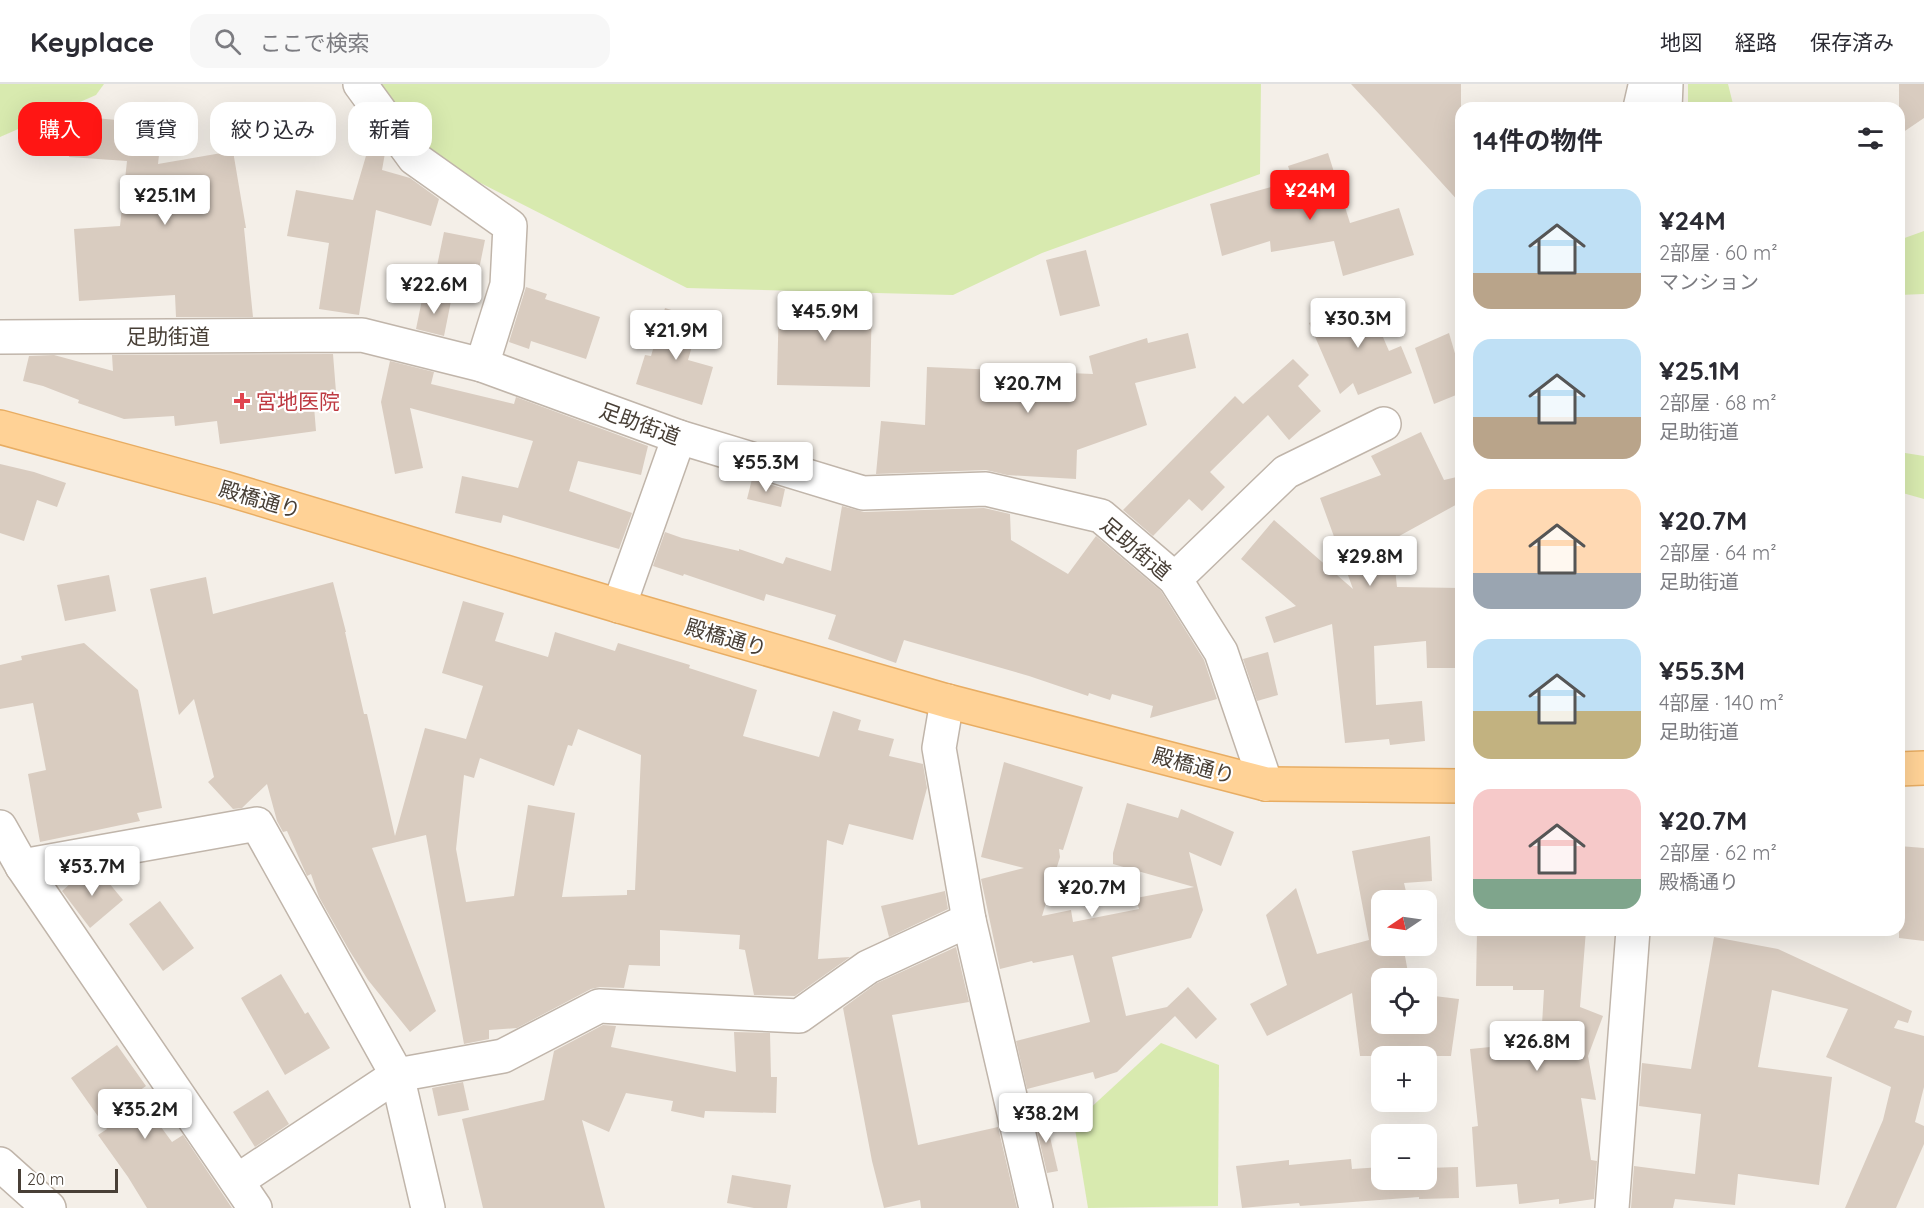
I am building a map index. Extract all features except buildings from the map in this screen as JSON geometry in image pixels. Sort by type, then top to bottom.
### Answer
[{"type":"main road","name":"殿橋通り","points":[[0,427],[224,488],[947,701],[1266,784],[1455,786]]},
{"type":"main road","points":[[1905,769],[1924,768]]},
{"type":"street","points":[[360,84],[414,158],[510,226],[507,285],[482,365]]},
{"type":"street","name":"足助街道","points":[[0,337],[362,335],[482,365],[679,437],[863,493],[986,489],[1101,516],[1175,579],[1221,652],[1266,784]]},
{"type":"street","points":[[1175,579],[1286,472],[1384,424]]},
{"type":"street","points":[[619,606],[679,437]]},
{"type":"street","points":[[947,701],[939,748],[969,920],[1036,1208]]},
{"type":"street","points":[[22,866],[257,824],[397,1075],[428,1208]]},
{"type":"street","points":[[0,827],[22,866],[255,1208]]},
{"type":"street","points":[[237,1181],[397,1075],[503,1056],[599,1006],[799,1016],[868,967],[969,920]]},
{"type":"street","points":[[1612,1208],[1633,936]]},
{"type":"street","points":[[0,1164],[49,1208]]},
{"type":"green space","points":[[0,84],[104,84],[96,95],[80,102],[18,102],[18,129],[0,137]]},
{"type":"green space","points":[[343,84],[1261,84],[1260,174],[1042,253],[953,295],[687,288],[427,156],[432,156],[432,102],[359,102]]},
{"type":"green space","points":[[1688,84],[1728,84],[1732,102],[1688,102]]},
{"type":"green space","points":[[1924,231],[1924,294],[1905,295],[1905,238]]},
{"type":"green space","points":[[1905,453],[1924,456],[1924,499],[1905,494]]},
{"type":"green space","points":[[1161,1043],[1219,1065],[1218,1206],[1088,1208],[1074,1123]]},
{"type":"place","name":"宮地医院","points":[[242,401]]}]
